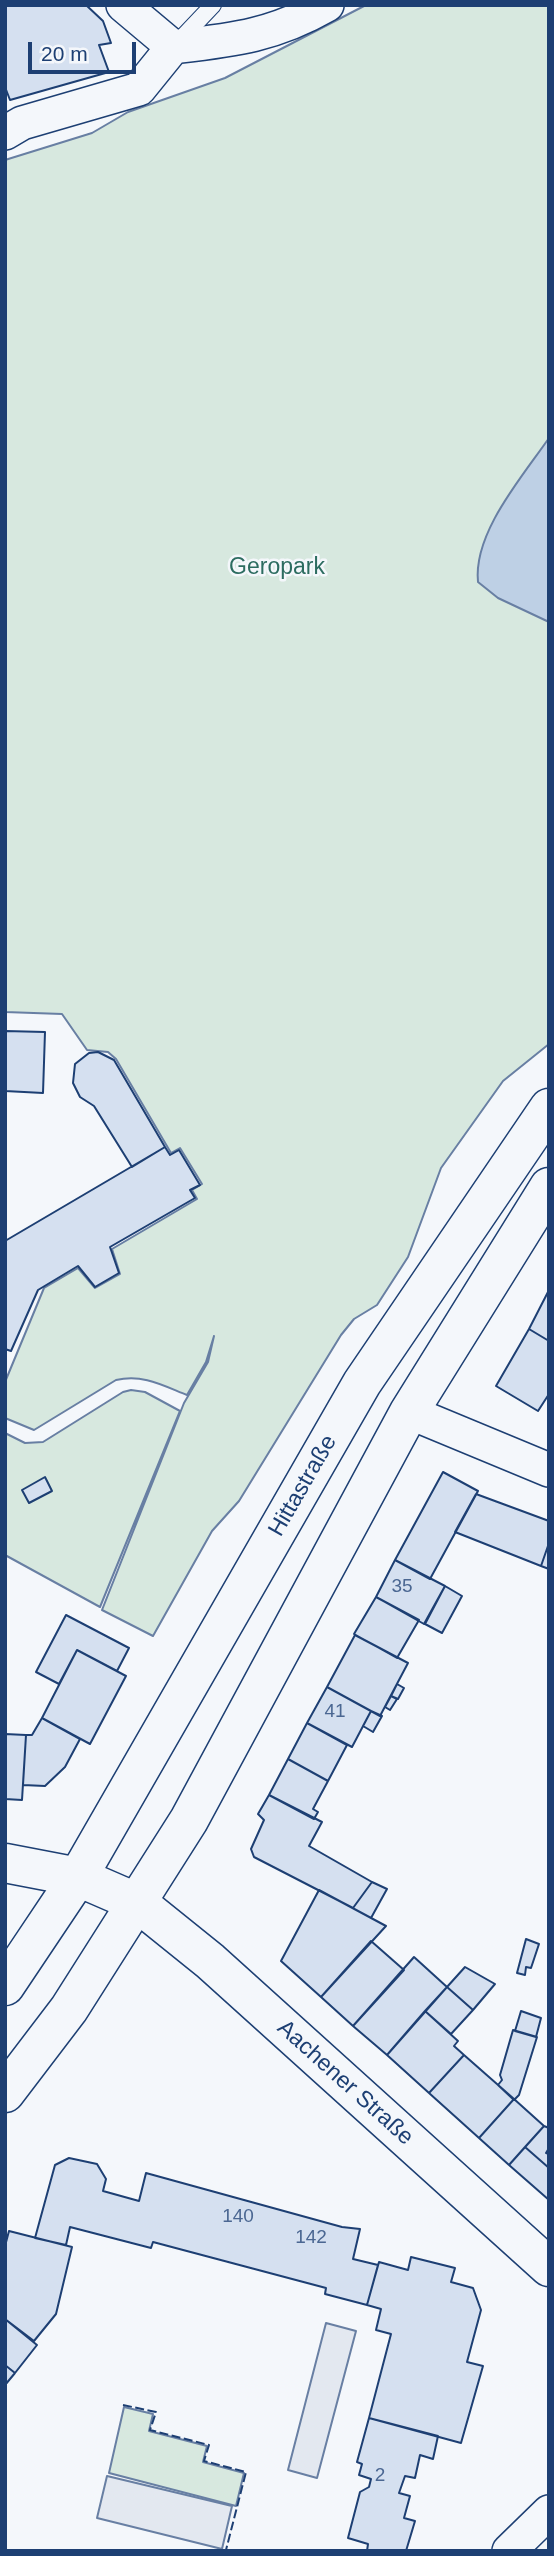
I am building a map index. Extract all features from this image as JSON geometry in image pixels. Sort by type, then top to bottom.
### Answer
[{"type":"main road","name":"Hittastraße","points":[[5,1986],[78,1877],[362,1383],[549,1108]]},
{"type":"main road","points":[[5,2093],[69,2009],[138,1903],[236,1738],[410,1412],[549,1187]]},
{"type":"main road","points":[[5,1863],[78,1877]]},
{"type":"main road","name":"Aachener Straße","points":[[78,1877],[138,1903],[221,1970],[549,2267]]},
{"type":"street","points":[[123,5],[173,47]]},
{"type":"street","points":[[5,133],[22,123],[139,89],[173,47],[250,38],[307,17],[327,5]]},
{"type":"street","points":[[410,1412],[549,1471]]},
{"type":"street","points":[[509,2551],[549,2512]]},
{"type":"lane","points":[[173,47],[213,5]]},
{"type":"green space","name":"Geropark","points":[[366,5],[549,5],[549,1044],[503,1081],[441,1168],[408,1257],[377,1305],[354,1319],[341,1335],[239,1501],[212,1531],[153,1636],[102,1610],[184,1403],[208,1362],[214,1336],[206,1362],[187,1395],[135,1378],[116,1380],[34,1430],[5,1418],[5,1382],[44,1288],[78,1268],[95,1288],[120,1274],[112,1249],[197,1199],[192,1190],[202,1184],[180,1148],[171,1153],[116,1059],[108,1052],[87,1050],[62,1014],[5,1012],[5,160],[92,133],[128,112],[225,78]]},
{"type":"green space","points":[[123,1392],[145,1392],[180,1411],[100,1607],[5,1555],[5,1433],[25,1443],[43,1442]]},
{"type":"green space","points":[[124,2407],[153,2414],[149,2431],[207,2446],[203,2462],[244,2473],[236,2506],[109,2473]]},
{"type":"shaded area","points":[[326,2323],[356,2331],[317,2478],[288,2470]]},
{"type":"shaded area","points":[[107,2476],[232,2506],[222,2549],[97,2518]]},
{"type":"water","points":[[549,438],[549,622],[498,598],[478,582],[483,544],[491,525],[513,488]]},
{"type":"building","points":[[5,5],[86,5],[103,21],[111,43],[99,45],[109,72],[10,100],[5,87]]},
{"type":"building","points":[[5,1031],[45,1032],[43,1093],[5,1091]]},
{"type":"building","points":[[98,1052],[114,1060],[165,1147],[132,1167],[94,1106],[80,1097],[73,1083],[75,1064],[89,1053]]},
{"type":"building","points":[[165,1147],[170,1155],[179,1150],[200,1185],[190,1190],[195,1198],[110,1247],[119,1273],[95,1287],[78,1266],[38,1290],[11,1351],[5,1349],[5,1241]]},
{"type":"building","points":[[549,1290],[549,1341],[529,1329]]},
{"type":"building","points":[[529,1329],[549,1341],[549,1394],[538,1411],[496,1386]]},
{"type":"building","points":[[443,1472],[478,1491],[430,1579],[395,1560]]},
{"type":"building","points":[[45,1477],[52,1491],[29,1503],[22,1490]]},
{"type":"building","points":[[476,1494],[549,1521],[549,1543],[541,1566],[455,1532]]},
{"type":"building","points":[[549,1543],[549,1569],[541,1566]]},
{"type":"building","points":[[395,1560],[445,1586],[424,1624],[376,1597]]},
{"type":"building","points":[[445,1586],[462,1596],[442,1633],[425,1624]]},
{"type":"building","points":[[376,1597],[419,1620],[397,1658],[354,1634]]},
{"type":"building","points":[[66,1615],[129,1648],[117,1671],[77,1650],[59,1684],[36,1672]]},
{"type":"building","points":[[355,1635],[408,1663],[380,1716],[327,1687]]},
{"type":"building","points":[[77,1650],[126,1676],[90,1744],[42,1718]]},
{"type":"building","points":[[397,1684],[404,1688],[398,1699],[391,1696]]},
{"type":"building","points":[[327,1687],[371,1711],[352,1747],[307,1723]]},
{"type":"building","points":[[391,1696],[397,1699],[390,1710],[385,1707]]},
{"type":"building","points":[[371,1711],[382,1716],[373,1732],[363,1726]]},
{"type":"building","points":[[42,1718],[80,1739],[65,1767],[45,1786],[23,1785],[26,1735],[32,1735]]},
{"type":"building","points":[[307,1723],[347,1745],[328,1781],[288,1759]]},
{"type":"building","points":[[5,1734],[26,1735],[22,1800],[5,1799]]},
{"type":"building","points":[[288,1759],[328,1781],[313,1809],[318,1812],[314,1819],[269,1795]]},
{"type":"building","points":[[269,1795],[322,1822],[309,1846],[372,1882],[353,1908],[254,1857],[251,1849],[264,1820],[258,1814]]},
{"type":"building","points":[[372,1882],[387,1889],[371,1918],[353,1908]]},
{"type":"building","points":[[319,1890],[386,1926],[321,1997],[281,1961]]},
{"type":"building","points":[[526,1939],[539,1944],[531,1968],[526,1967],[525,1975],[517,1973]]},
{"type":"building","points":[[371,1941],[404,1970],[353,2026],[321,1997]]},
{"type":"building","points":[[414,1957],[447,1987],[387,2055],[353,2026]]},
{"type":"building","points":[[465,1967],[495,1984],[473,2010],[447,1987]]},
{"type":"building","points":[[447,1987],[473,2010],[451,2034],[425,2011]]},
{"type":"building","points":[[425,2011],[458,2041],[454,2046],[464,2055],[429,2093],[387,2055]]},
{"type":"building","points":[[521,2011],[541,2018],[536,2037],[515,2031]]},
{"type":"building","points":[[513,2030],[537,2037],[519,2095],[514,2100],[498,2085],[502,2080],[500,2075]]},
{"type":"building","points":[[464,2055],[514,2099],[479,2138],[429,2093]]},
{"type":"building","points":[[514,2099],[544,2126],[509,2165],[479,2138]]},
{"type":"building","points":[[544,2126],[549,2128],[549,2148],[546,2153],[549,2154],[549,2168],[525,2147]]},
{"type":"building","points":[[525,2147],[549,2168],[549,2200],[509,2165]]},
{"type":"building","points":[[69,2158],[97,2164],[106,2179],[103,2191],[139,2201],[146,2173],[342,2227],[360,2229],[353,2259],[378,2265],[367,2305],[325,2294],[326,2288],[153,2242],[151,2248],[70,2227],[66,2245],[35,2238],[55,2165]]},
{"type":"building","points":[[9,2231],[72,2247],[56,2314],[34,2341],[5,2319],[5,2246]]},
{"type":"building","points":[[411,2257],[455,2268],[451,2282],[473,2288],[481,2310],[467,2362],[483,2366],[461,2443],[369,2418],[391,2334],[376,2330],[381,2309],[367,2305],[379,2262],[408,2270]]},
{"type":"building","points":[[5,2319],[37,2345],[15,2373],[5,2365]]},
{"type":"building","points":[[5,2365],[15,2373],[5,2385]]},
{"type":"building","points":[[369,2418],[438,2436],[433,2459],[420,2455],[415,2478],[405,2476],[399,2493],[410,2496],[404,2518],[415,2521],[406,2551],[367,2551],[368,2544],[348,2538],[360,2492],[369,2487],[371,2479],[359,2475],[362,2464],[357,2462]]},
{"type":"fence","points":[[123,2405],[156,2412],[150,2430],[209,2445],[204,2461],[246,2472],[226,2550],[229,2551]]}]
